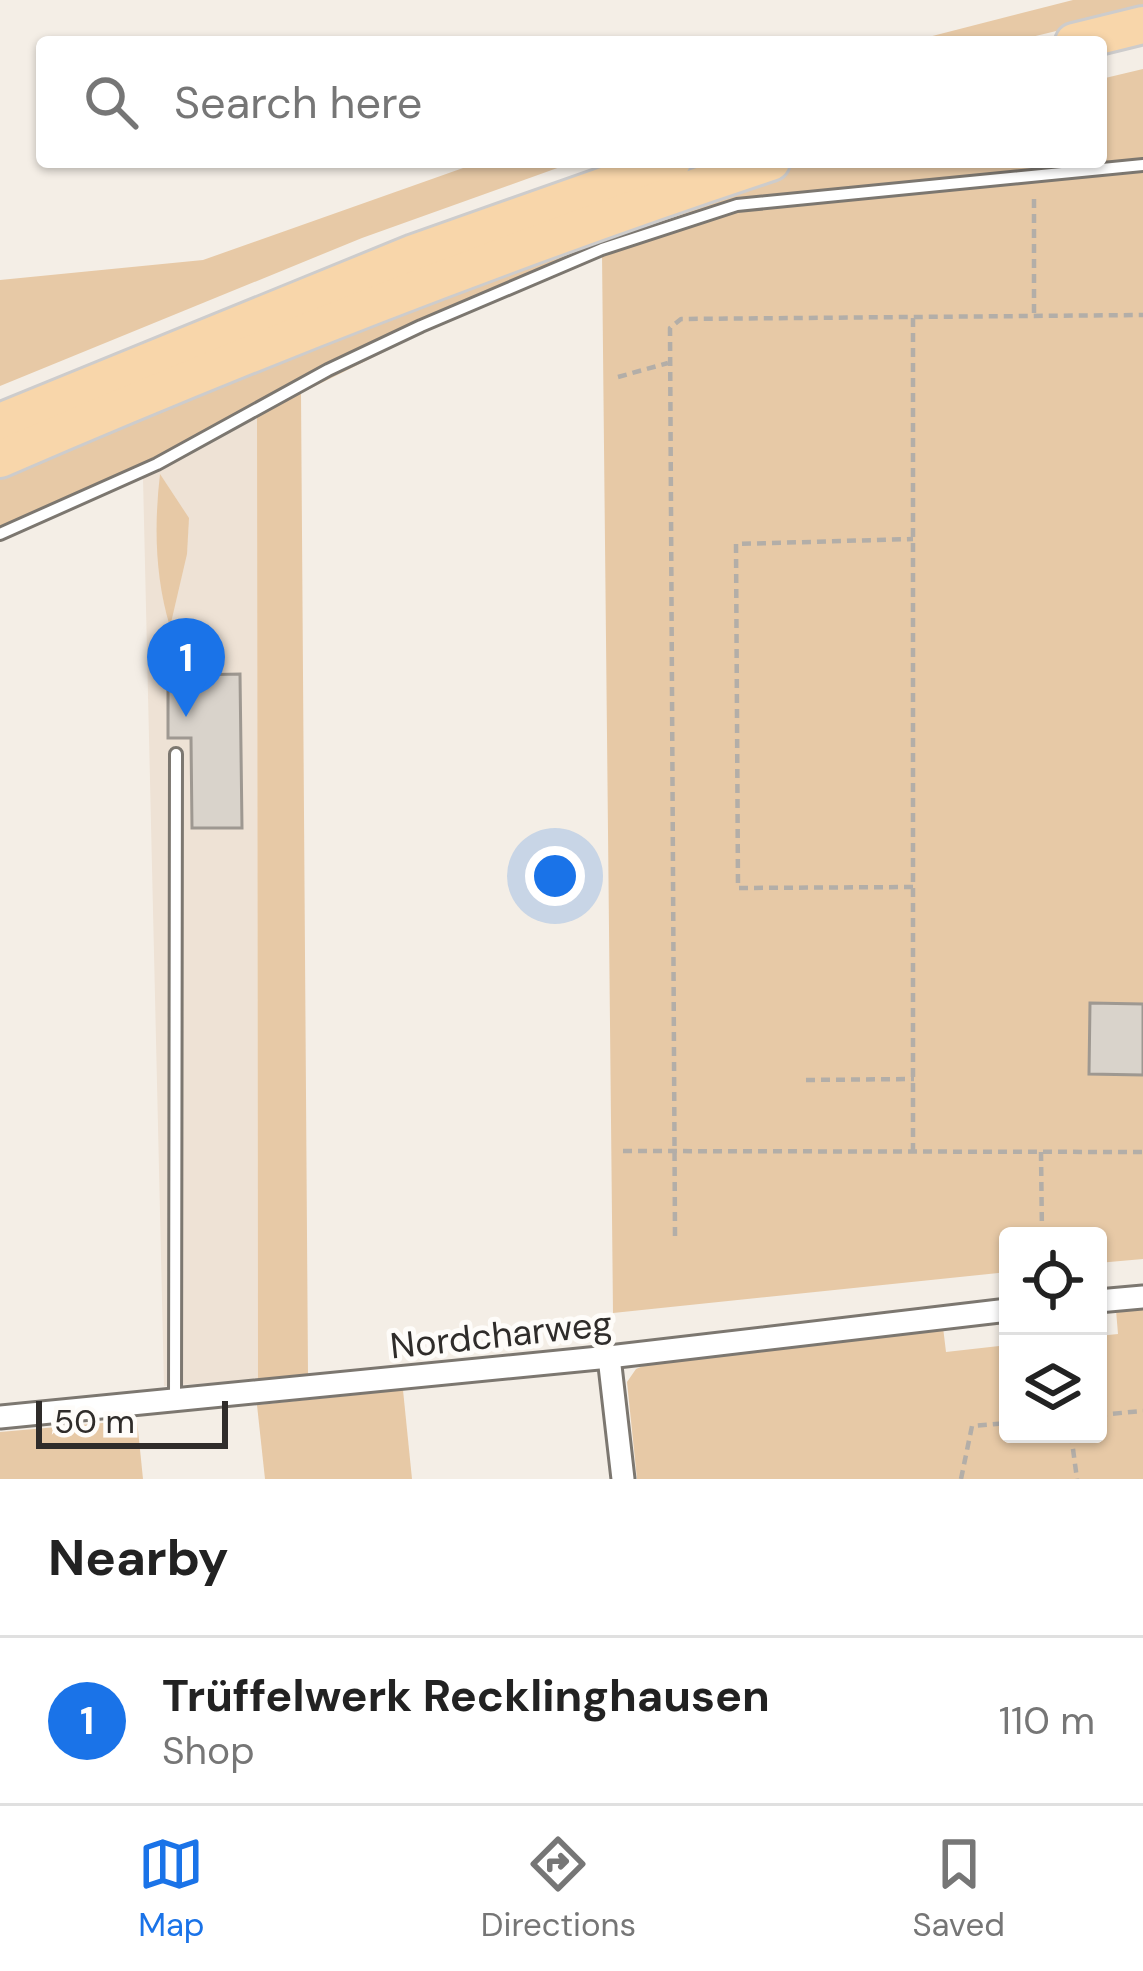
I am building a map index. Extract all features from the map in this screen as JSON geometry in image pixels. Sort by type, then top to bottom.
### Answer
[{"type":"highway","points":[[1098,36],[1143,25]]},
{"type":"highway","points":[[1107,59],[1143,49]]},
{"type":"highway","points":[[0,422],[414,253],[655,168]]},
{"type":"highway","points":[[0,458],[358,309],[564,231],[753,168]]},
{"type":"highway","points":[[0,405],[41,387],[100,380]]},
{"type":"street","points":[[1107,1300],[1143,1297]]},
{"type":"street","name":"Nordcharweg","points":[[0,1417],[609,1357],[999,1311]]},
{"type":"street","points":[[609,1357],[622,1479]]},
{"type":"lane","points":[[0,534],[158,464],[328,370],[421,326],[602,249],[737,205],[1143,165]]},
{"type":"lane","points":[[175,1401],[176,754]]},
{"type":"path","points":[[1034,200],[1034,316]]},
{"type":"path","points":[[675,1236],[670,328],[681,319],[1143,315]]},
{"type":"path","points":[[913,317],[913,1152]]},
{"type":"path","points":[[618,377],[668,363]]},
{"type":"path","points":[[913,539],[736,544],[736,567],[738,888],[914,886]]},
{"type":"path","points":[[806,1080],[914,1079]]},
{"type":"path","points":[[623,1151],[1143,1152]]},
{"type":"path","points":[[1041,1152],[1042,1227]]},
{"type":"path","points":[[1107,1414],[1143,1411]]},
{"type":"path","points":[[961,1479],[972,1426],[999,1424]]},
{"type":"path","points":[[1073,1443],[1076,1479]]},
{"type":"shaded area","points":[[1073,0],[1143,0],[1143,10],[1036,36],[932,36]]},
{"type":"shaded area","points":[[1143,69],[1143,161],[1107,165],[1107,78]]},
{"type":"shaded area","points":[[463,168],[557,168],[362,238],[0,386],[0,280],[203,260]]},
{"type":"shaded area","points":[[779,168],[1071,168],[753,199],[1143,170],[1143,1259],[1107,1262],[1107,1227],[999,1227],[999,1273],[613,1313],[602,254],[489,300],[301,393],[308,1374],[258,1380],[257,417],[143,478],[0,542],[0,474],[119,422]]},
{"type":"shaded area","points":[[257,415],[258,1380],[164,1386],[143,478]]},
{"type":"shaded area","points":[[160,474],[189,518],[187,554],[170,627],[157,551]]},
{"type":"shaded area","points":[[1143,1307],[1143,1479],[637,1479],[627,1382],[636,1369],[654,1361],[943,1327],[946,1352],[999,1346],[999,1443],[1107,1443],[1107,1335],[1118,1334],[1116,1310]]},
{"type":"shaded area","points":[[403,1390],[412,1479],[265,1479],[257,1405]]},
{"type":"shaded area","points":[[137,1420],[143,1479],[0,1479],[0,1432]]},
{"type":"building","points":[[240,674],[242,828],[192,828],[191,738],[168,738],[168,689],[190,689],[190,675]]},
{"type":"building","points":[[1090,1003],[1143,1004],[1143,1075],[1089,1074]]},
{"type":"place","name":"Trüffelwerk Recklinghausen","points":[[186,717]]}]
